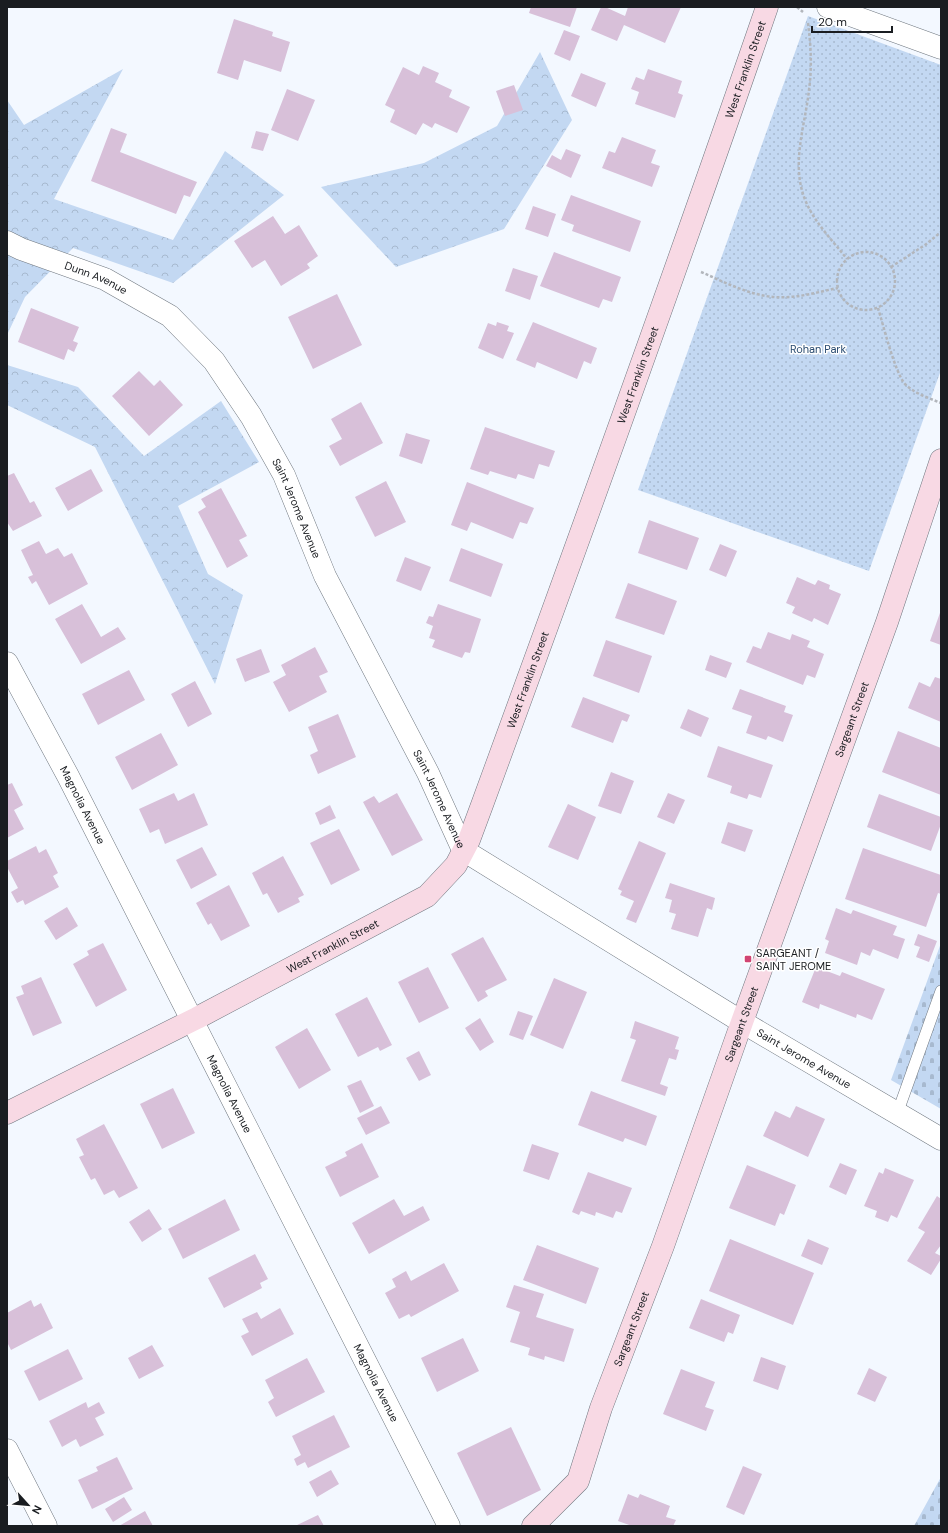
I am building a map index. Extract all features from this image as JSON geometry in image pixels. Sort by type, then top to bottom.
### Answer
[{"type":"street","name":"West Franklin Street","points":[[7,1113],[192,1020],[427,896],[456,865],[464,850],[482,805],[678,263],[767,7]]},
{"type":"street","points":[[828,7],[941,48]]},
{"type":"street","name":"Dunn Avenue","points":[[7,242],[21,249],[105,279],[170,316],[179,325]]},
{"type":"street","name":"Saint Jerome Avenue","points":[[179,325],[214,361],[251,416],[284,475],[325,576],[428,772],[464,850],[742,1022],[941,1139]]},
{"type":"street","name":"Sargeant Street","points":[[533,1526],[578,1481],[601,1408],[663,1246],[742,1022],[887,622],[941,460]]},
{"type":"street","name":"Magnolia Avenue","points":[[7,663],[68,776],[449,1526]]},
{"type":"street","points":[[7,1450],[46,1526]]},
{"type":"lane","points":[[897,1114],[941,991]]},
{"type":"path","points":[[798,7],[808,16],[811,60],[809,92],[799,148],[798,161],[801,185],[810,208],[847,259]]},
{"type":"path","points":[[892,267],[925,245],[941,232]]},
{"type":"path","points":[[874,253],[884,258],[892,267],[895,278],[894,289],[889,299],[878,308],[864,310],[853,307],[844,300],[838,288],[837,279],[840,268],[847,259],[857,254],[874,253]]},
{"type":"path","points":[[678,263],[758,295],[789,298],[838,288]]},
{"type":"path","points":[[878,308],[889,346],[898,371],[905,384],[919,394],[941,403]]},
{"type":"green space","name":"Rohan Park","points":[[808,16],[941,65],[941,370],[869,571],[638,490]]},
{"type":"green space","points":[[540,52],[572,120],[504,229],[396,267],[321,187],[424,163],[497,126]]},
{"type":"green space","points":[[123,69],[54,199],[173,240],[225,151],[284,195],[173,283],[73,248],[25,297],[7,335],[7,100],[24,125]]},
{"type":"green space","points":[[7,365],[78,387],[144,456],[221,401],[259,462],[178,506],[208,574],[243,595],[215,684],[95,447],[7,405]]},
{"type":"green space","points":[[941,943],[941,1109],[891,1080]]},
{"type":"green space","points":[[941,1477],[941,1526],[914,1526]]},
{"type":"building","points":[[531,7],[577,7],[570,27],[529,13]]},
{"type":"building","points":[[601,7],[605,7],[625,16],[628,7],[681,7],[665,43],[624,25],[617,41],[591,30]]},
{"type":"building","points":[[234,19],[273,32],[272,36],[290,42],[281,72],[244,60],[238,80],[217,73]]},
{"type":"building","points":[[564,30],[580,36],[570,61],[554,54]]},
{"type":"building","points":[[423,66],[439,73],[435,82],[452,90],[449,97],[470,107],[457,133],[435,123],[432,128],[423,123],[416,135],[390,122],[395,110],[385,105],[403,67],[419,75]]},
{"type":"building","points":[[648,69],[682,81],[678,93],[683,95],[675,118],[635,104],[639,92],[631,89],[636,77],[644,80]]},
{"type":"building","points":[[581,73],[606,83],[596,107],[571,96]]},
{"type":"building","points":[[514,85],[523,110],[505,116],[496,91]]},
{"type":"building","points":[[287,89],[315,100],[298,141],[271,130]]},
{"type":"building","points":[[111,128],[127,134],[120,152],[197,182],[190,197],[184,195],[176,214],[91,181]]},
{"type":"building","points":[[256,131],[269,134],[263,151],[251,148]]},
{"type":"building","points":[[622,137],[656,150],[651,163],[660,166],[652,187],[602,168],[609,151],[615,153]]},
{"type":"building","points":[[566,149],[581,155],[571,178],[546,166],[552,155],[561,160]]},
{"type":"building","points":[[571,195],[641,221],[630,252],[572,231],[574,225],[561,220]]},
{"type":"building","points":[[533,206],[556,214],[548,237],[525,229]]},
{"type":"building","points":[[273,216],[285,234],[299,225],[318,256],[307,264],[310,268],[281,286],[265,260],[252,268],[234,241]]},
{"type":"building","points":[[554,252],[621,277],[612,302],[603,299],[599,308],[540,286]]},
{"type":"building","points":[[513,268],[538,276],[530,300],[505,291]]},
{"type":"building","points":[[337,294],[362,345],[313,369],[288,317]]},
{"type":"building","points":[[31,308],[79,327],[73,341],[78,343],[74,352],[68,349],[64,360],[18,342]]},
{"type":"building","points":[[497,322],[509,326],[507,331],[514,333],[503,359],[478,348],[488,323],[496,326]]},
{"type":"building","points":[[533,322],[597,348],[591,364],[584,361],[577,379],[537,362],[535,368],[516,360]]},
{"type":"building","points":[[139,371],[154,386],[160,380],[183,405],[149,436],[112,396]]},
{"type":"building","points":[[361,402],[383,443],[340,466],[329,446],[342,439],[331,419]]},
{"type":"building","points":[[485,427],[555,451],[549,467],[539,464],[534,479],[518,474],[516,479],[490,471],[488,475],[470,469]]},
{"type":"building","points":[[406,433],[430,440],[422,464],[399,456]]},
{"type":"building","points":[[91,469],[103,491],[68,511],[55,488]]},
{"type":"building","points":[[14,473],[30,503],[34,501],[42,516],[13,531],[7,522],[7,476]]},
{"type":"building","points":[[386,481],[406,522],[375,537],[355,497]]},
{"type":"building","points":[[467,482],[534,508],[527,524],[520,522],[513,539],[471,522],[467,531],[451,525]]},
{"type":"building","points":[[221,488],[247,536],[239,540],[248,556],[227,568],[198,512],[206,507],[201,499]]},
{"type":"building","points":[[649,520],[699,538],[687,570],[638,553]]},
{"type":"building","points":[[39,541],[46,554],[58,548],[64,557],[72,553],[88,584],[49,605],[36,581],[32,584],[28,577],[33,575],[21,550]]},
{"type":"building","points":[[720,544],[737,551],[726,577],[709,570]]},
{"type":"building","points":[[461,548],[503,564],[491,597],[449,581]]},
{"type":"building","points":[[405,557],[431,567],[421,591],[396,581]]},
{"type":"building","points":[[797,577],[815,585],[818,580],[830,585],[829,589],[841,594],[828,625],[814,618],[812,622],[792,613],[795,607],[786,603]]},
{"type":"building","points":[[628,583],[677,601],[664,635],[615,618]]},
{"type":"building","points":[[82,604],[101,637],[118,627],[126,639],[81,664],[55,619]]},
{"type":"building","points":[[438,604],[481,619],[470,653],[465,652],[462,658],[432,647],[435,640],[429,638],[433,626],[426,623],[429,616],[433,617]]},
{"type":"building","points":[[941,610],[941,645],[930,641]]},
{"type":"building","points":[[768,632],[790,640],[792,634],[810,641],[807,647],[824,654],[815,678],[807,675],[803,685],[746,662],[753,646],[761,649]]},
{"type":"building","points":[[606,640],[652,656],[639,693],[593,676]]},
{"type":"building","points":[[315,647],[328,672],[319,676],[327,692],[289,712],[273,682],[286,675],[281,665]]},
{"type":"building","points":[[261,649],[270,672],[245,682],[236,659]]},
{"type":"building","points":[[710,655],[732,663],[726,678],[705,670]]},
{"type":"building","points":[[129,670],[145,700],[98,725],[82,694]]},
{"type":"building","points":[[935,677],[941,679],[941,722],[908,708],[919,682],[930,687]]},
{"type":"building","points":[[195,681],[212,714],[188,727],[171,694]]},
{"type":"building","points":[[740,689],[786,706],[784,712],[793,715],[783,742],[768,736],[766,740],[746,733],[752,716],[732,709]]},
{"type":"building","points":[[583,697],[630,715],[627,722],[622,720],[613,743],[571,727]]},
{"type":"building","points":[[688,709],[709,718],[701,737],[680,728]]},
{"type":"building","points":[[338,714],[356,757],[318,774],[310,755],[318,751],[308,727]]},
{"type":"building","points":[[898,731],[941,748],[941,795],[882,772]]},
{"type":"building","points":[[161,733],[178,765],[132,790],[115,757]]},
{"type":"building","points":[[718,746],[773,765],[761,798],[749,794],[747,799],[730,793],[732,786],[707,777]]},
{"type":"building","points":[[611,772],[634,781],[621,814],[598,806]]},
{"type":"building","points":[[12,783],[23,805],[14,810],[24,829],[7,838],[7,785]]},
{"type":"building","points":[[174,793],[178,801],[194,793],[208,825],[165,844],[159,829],[150,833],[139,809]]},
{"type":"building","points":[[397,793],[423,840],[392,856],[363,802],[374,796],[379,803]]},
{"type":"building","points":[[668,793],[685,800],[674,824],[657,817]]},
{"type":"building","points":[[879,794],[941,817],[941,824],[931,851],[867,827]]},
{"type":"building","points":[[568,804],[596,817],[578,860],[548,847]]},
{"type":"building","points":[[330,805],[336,818],[320,825],[315,813]]},
{"type":"building","points":[[728,822],[753,830],[745,852],[721,843]]},
{"type":"building","points":[[339,829],[360,870],[331,885],[310,843]]},
{"type":"building","points":[[639,841],[666,853],[636,923],[626,919],[634,901],[620,895],[622,891],[618,889]]},
{"type":"building","points":[[36,846],[39,853],[46,849],[58,873],[53,876],[59,887],[25,905],[23,900],[17,903],[11,892],[18,888],[7,867],[7,861]]},
{"type":"building","points":[[202,847],[217,875],[191,889],[176,860]]},
{"type":"building","points":[[863,848],[941,875],[941,894],[938,893],[926,927],[845,899]]},
{"type":"building","points":[[283,856],[304,895],[298,898],[300,902],[278,913],[267,893],[263,895],[252,873]]},
{"type":"building","points":[[670,883],[715,898],[712,910],[707,908],[698,937],[671,929],[676,914],[669,912],[672,900],[665,898]]},
{"type":"building","points":[[229,885],[250,926],[221,941],[211,923],[208,925],[196,903]]},
{"type":"building","points":[[67,907],[78,926],[56,940],[44,921]]},
{"type":"building","points":[[836,908],[851,914],[853,910],[897,926],[893,935],[905,939],[898,959],[873,949],[870,956],[861,952],[857,965],[825,953],[829,941],[825,939]]},
{"type":"building","points":[[918,934],[937,941],[929,962],[916,957],[920,947],[914,945]]},
{"type":"building","points":[[483,937],[507,980],[485,991],[488,996],[478,1002],[451,954]]},
{"type":"building","points":[[103,943],[127,990],[96,1007],[73,964],[89,955],[87,951]]},
{"type":"building","points":[[428,967],[449,1008],[419,1023],[398,982]]},
{"type":"building","points":[[816,967],[840,976],[842,972],[885,989],[872,1020],[857,1014],[856,1018],[820,1004],[819,1009],[802,1002]]},
{"type":"building","points":[[41,977],[62,1023],[33,1036],[16,997],[24,994],[21,986]]},
{"type":"building","points":[[554,978],[587,992],[563,1049],[530,1035]]},
{"type":"building","points":[[367,997],[392,1045],[380,1051],[378,1047],[358,1057],[335,1014]]},
{"type":"building","points":[[518,1011],[533,1016],[523,1040],[509,1035]]},
{"type":"building","points":[[480,1018],[494,1042],[480,1051],[465,1028]]},
{"type":"building","points":[[635,1021],[679,1037],[675,1049],[679,1050],[676,1060],[669,1058],[660,1084],[668,1087],[665,1096],[621,1081],[636,1040],[630,1038]]},
{"type":"building","points":[[307,1028],[331,1070],[299,1089],[275,1047]]},
{"type":"building","points":[[419,1051],[431,1075],[419,1081],[406,1058]]},
{"type":"building","points":[[361,1080],[374,1106],[360,1113],[347,1086]]},
{"type":"building","points":[[173,1088],[195,1133],[162,1149],[140,1104]]},
{"type":"building","points":[[591,1091],[657,1116],[646,1146],[625,1138],[623,1142],[578,1125]]},
{"type":"building","points":[[381,1106],[390,1123],[366,1135],[357,1118]]},
{"type":"building","points":[[796,1106],[825,1119],[808,1157],[763,1136],[775,1111],[790,1118]]},
{"type":"building","points":[[104,1124],[138,1188],[119,1198],[114,1190],[104,1195],[95,1178],[91,1180],[79,1157],[84,1155],[76,1139]]},
{"type":"building","points":[[362,1143],[379,1177],[340,1197],[325,1167],[347,1156],[345,1152]]},
{"type":"building","points":[[532,1144],[559,1153],[549,1180],[523,1171]]},
{"type":"building","points":[[840,1163],[857,1170],[846,1195],[829,1187]]},
{"type":"building","points":[[747,1165],[796,1185],[784,1215],[780,1213],[775,1226],[729,1208]]},
{"type":"building","points":[[885,1168],[914,1180],[897,1218],[891,1215],[888,1222],[875,1217],[877,1211],[864,1206],[879,1172],[883,1174]]},
{"type":"building","points":[[588,1172],[632,1188],[622,1213],[616,1211],[613,1218],[596,1212],[595,1216],[581,1211],[579,1215],[572,1212]]},
{"type":"building","points":[[937,1196],[941,1199],[941,1245],[935,1253],[941,1256],[941,1259],[931,1275],[907,1261],[925,1232],[918,1228]]},
{"type":"building","points":[[225,1199],[240,1230],[183,1259],[168,1229]]},
{"type":"building","points":[[394,1199],[404,1216],[423,1206],[430,1220],[369,1254],[352,1223]]},
{"type":"building","points":[[149,1209],[162,1229],[142,1242],[129,1222]]},
{"type":"building","points":[[730,1239],[814,1273],[793,1325],[709,1291]]},
{"type":"building","points":[[808,1239],[829,1248],[822,1265],[801,1256]]},
{"type":"building","points":[[537,1245],[599,1268],[586,1304],[523,1280]]},
{"type":"building","points":[[255,1254],[268,1279],[260,1283],[262,1288],[224,1308],[208,1278]]},
{"type":"building","points":[[444,1263],[459,1291],[411,1317],[409,1314],[399,1319],[385,1293],[396,1287],[392,1279],[406,1271],[411,1281]]},
{"type":"building","points":[[514,1285],[544,1294],[536,1317],[574,1329],[564,1362],[545,1356],[544,1360],[528,1355],[530,1348],[510,1342],[520,1312],[506,1307]]},
{"type":"building","points":[[701,1299],[740,1315],[733,1334],[728,1332],[724,1342],[689,1328]]},
{"type":"building","points":[[31,1300],[34,1307],[41,1303],[53,1328],[11,1350],[7,1342],[7,1313]]},
{"type":"building","points":[[280,1308],[294,1334],[252,1356],[241,1336],[249,1332],[242,1319],[257,1312],[261,1319]]},
{"type":"building","points":[[463,1338],[479,1371],[437,1392],[421,1358]]},
{"type":"building","points":[[152,1345],[164,1366],[139,1379],[128,1358]]},
{"type":"building","points":[[68,1349],[83,1379],[39,1401],[24,1371]]},
{"type":"building","points":[[761,1357],[786,1366],[778,1390],[753,1381]]},
{"type":"building","points":[[307,1358],[325,1392],[276,1417],[268,1402],[274,1398],[265,1380]]},
{"type":"building","points":[[869,1368],[887,1377],[875,1402],[857,1394]]},
{"type":"building","points":[[681,1369],[715,1382],[705,1407],[714,1410],[706,1431],[663,1414]]},
{"type":"building","points":[[86,1402],[88,1408],[99,1402],[105,1413],[95,1418],[104,1435],[80,1447],[76,1439],[62,1447],[49,1421]]},
{"type":"building","points":[[334,1415],[350,1447],[308,1468],[305,1462],[297,1466],[294,1459],[301,1455],[292,1436]]},
{"type":"building","points":[[511,1427],[541,1490],[487,1516],[457,1453]]},
{"type":"building","points":[[117,1457],[133,1489],[92,1509],[78,1480],[98,1471],[96,1467]]},
{"type":"building","points":[[743,1466],[762,1474],[744,1515],[726,1507]]},
{"type":"building","points":[[331,1470],[339,1484],[317,1497],[309,1482]]},
{"type":"building","points":[[628,1494],[638,1498],[640,1494],[670,1506],[666,1517],[676,1520],[673,1526],[632,1526],[618,1521]]},
{"type":"building","points":[[124,1497],[132,1510],[113,1522],[105,1509]]},
{"type":"building","points":[[145,1511],[153,1526],[119,1526]]},
{"type":"building","points":[[318,1515],[324,1526],[295,1526]]},
{"type":"place","name":"SARGEANT / SAINT JEROME","points":[[748,959]]}]
